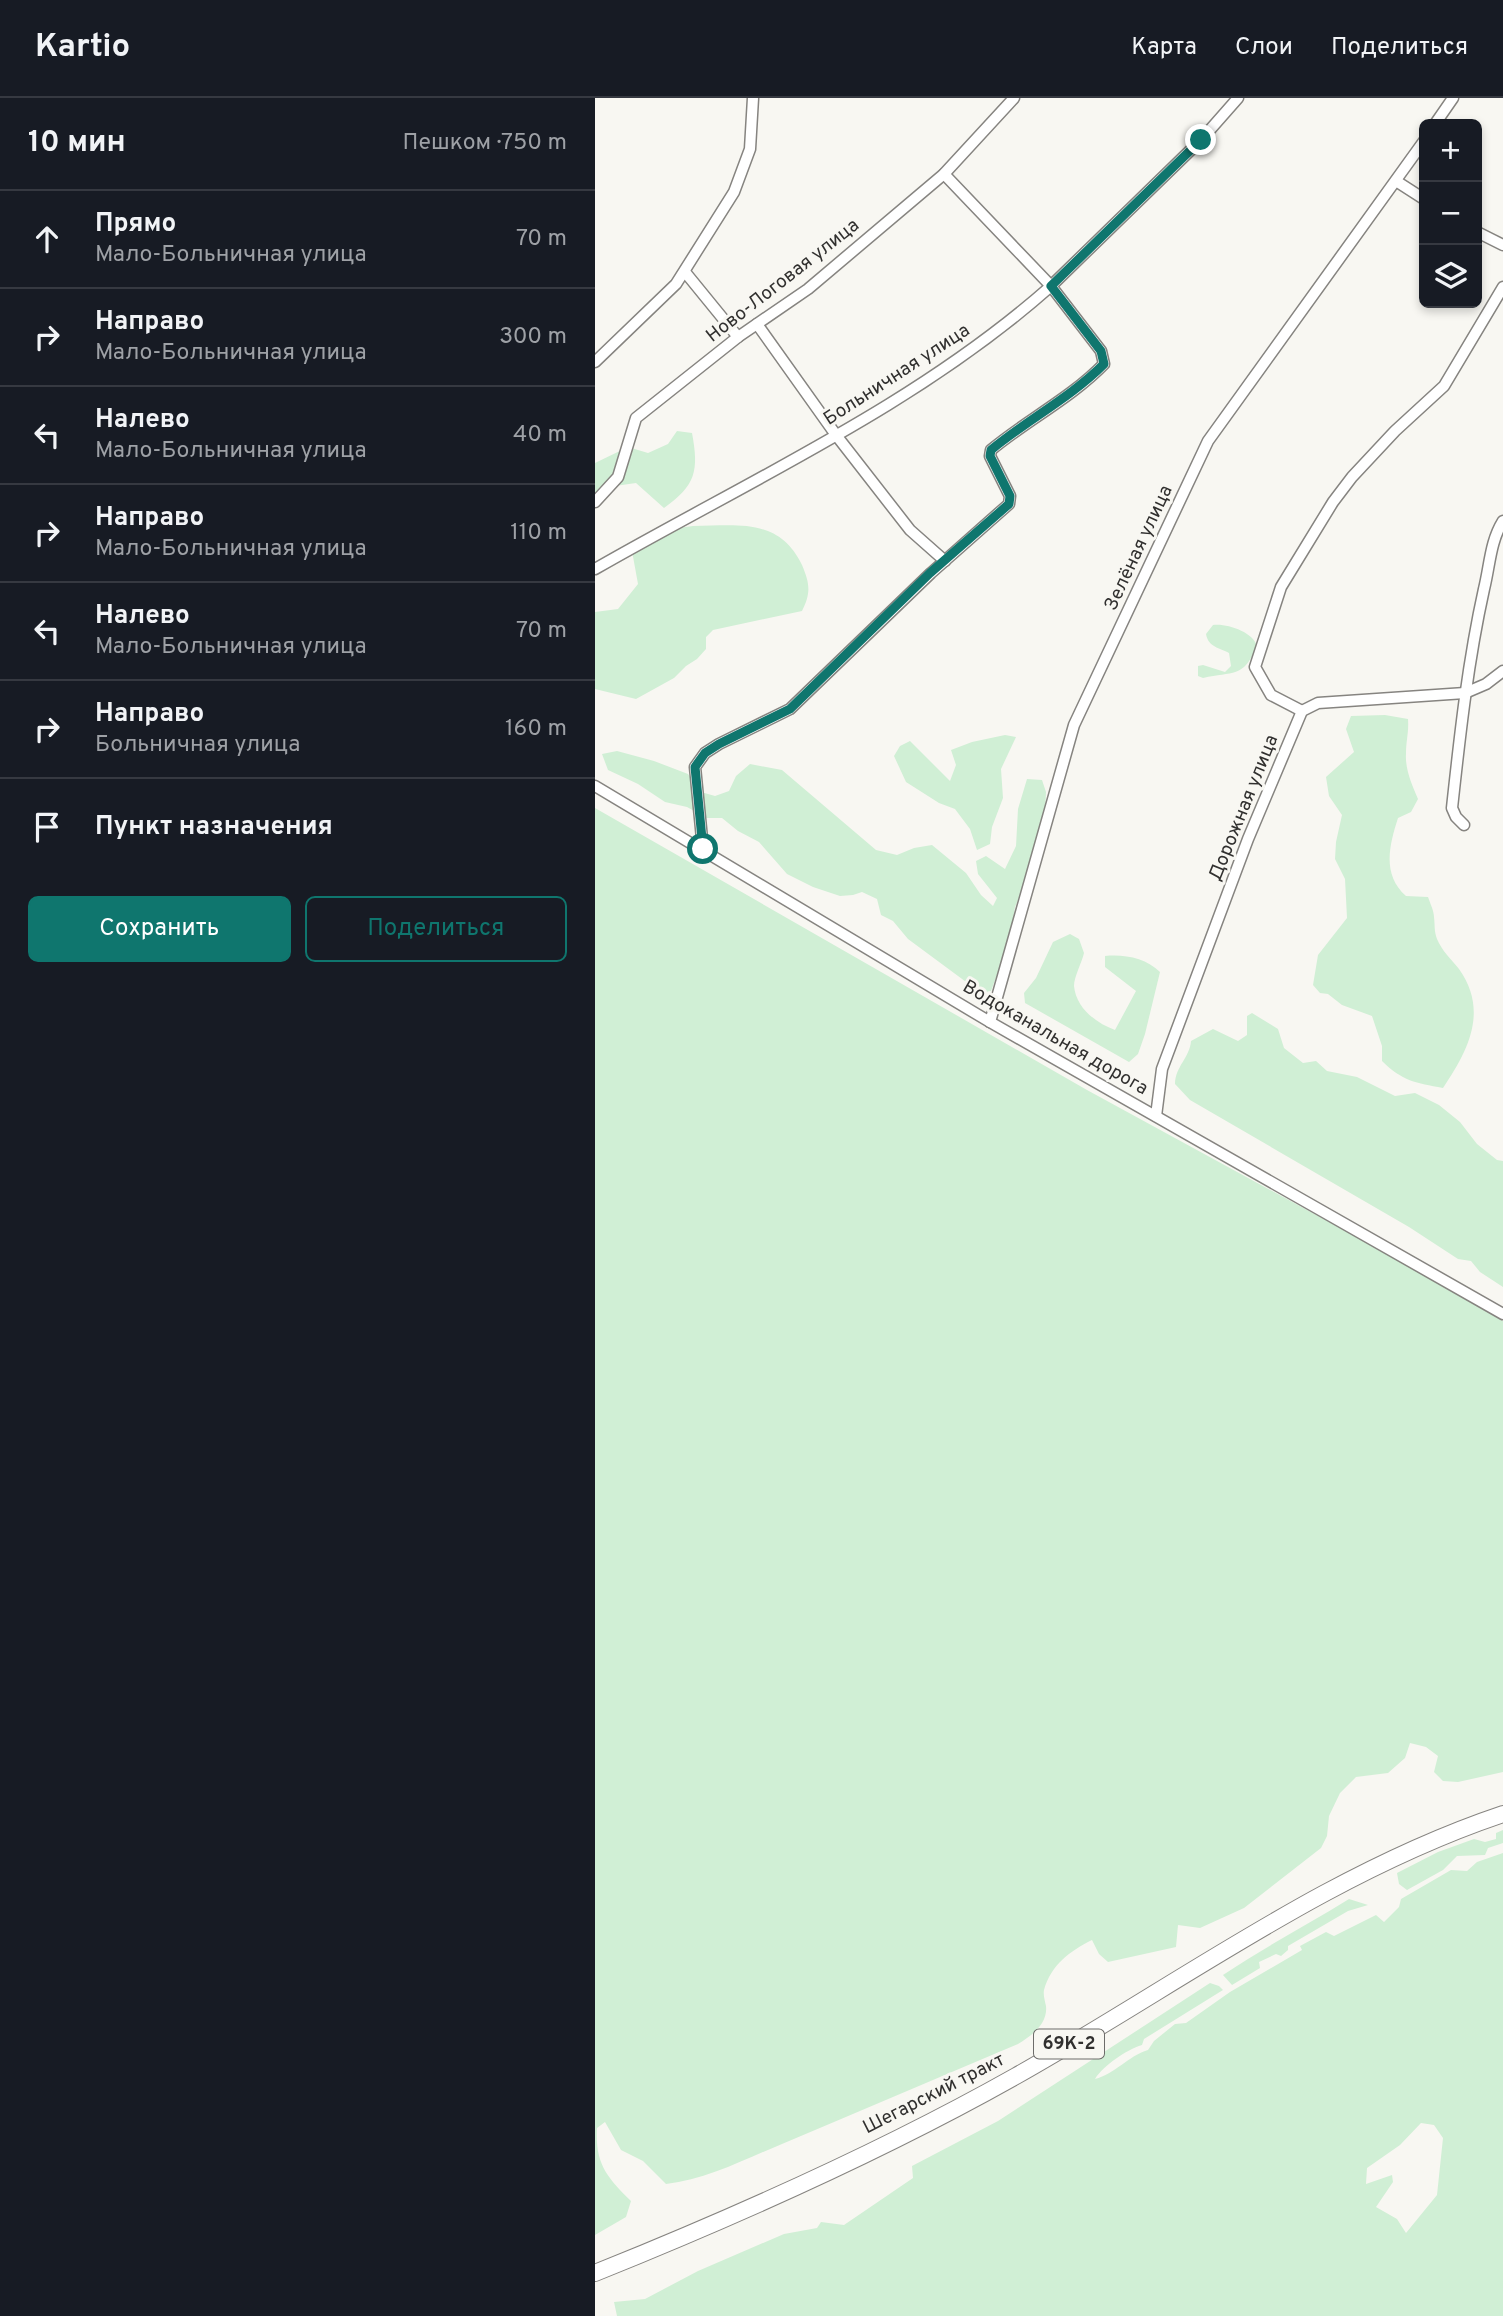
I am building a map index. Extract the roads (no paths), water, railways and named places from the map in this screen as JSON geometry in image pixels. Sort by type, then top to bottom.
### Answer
[{"type":"main road","name":"Шегарский тракт","points":[[595,2273],[738,2213],[931,2121],[1016,2076],[1347,1880],[1420,1845],[1503,1814]]},
{"type":"street","points":[[595,362],[676,284],[734,192],[750,149],[753,98]]},
{"type":"street","name":"Ново-Логовая улица","points":[[595,502],[618,477],[636,418],[738,337],[808,289],[944,174],[1014,98]]},
{"type":"street","name":"Больничная улица","points":[[595,569],[836,435],[944,370],[1051,286],[1201,140],[1238,98]]},
{"type":"street","points":[[1438,119],[1453,98]]},
{"type":"street","name":"Зелёная улица","points":[[991,1023],[1074,725],[1208,441],[1419,148]]},
{"type":"street","points":[[703,849],[695,767],[698,760],[719,744],[790,709],[945,561],[1009,504],[1010,496],[990,456],[991,450],[1014,431],[1087,382],[1104,364],[1101,351],[1051,286],[944,174]]},
{"type":"street","points":[[1396,181],[1419,196]]},
{"type":"street","points":[[1482,234],[1503,245]]},
{"type":"street","points":[[685,272],[738,337]]},
{"type":"street","points":[[1503,287],[1444,386],[1395,431],[1352,477],[1333,502],[1281,587],[1255,667],[1271,695],[1303,711],[1318,703],[1465,693],[1486,684],[1503,671]]},
{"type":"street","points":[[757,324],[836,435],[910,530],[945,561]]},
{"type":"street","points":[[1464,825],[1452,808],[1465,693],[1473,635],[1493,545],[1503,521]]},
{"type":"street","name":"Дорожная улица","points":[[1156,1116],[1162,1069],[1248,839],[1303,711]]},
{"type":"street","name":"Водоканальная дорога","points":[[595,786],[991,1023],[1503,1314]]}]
